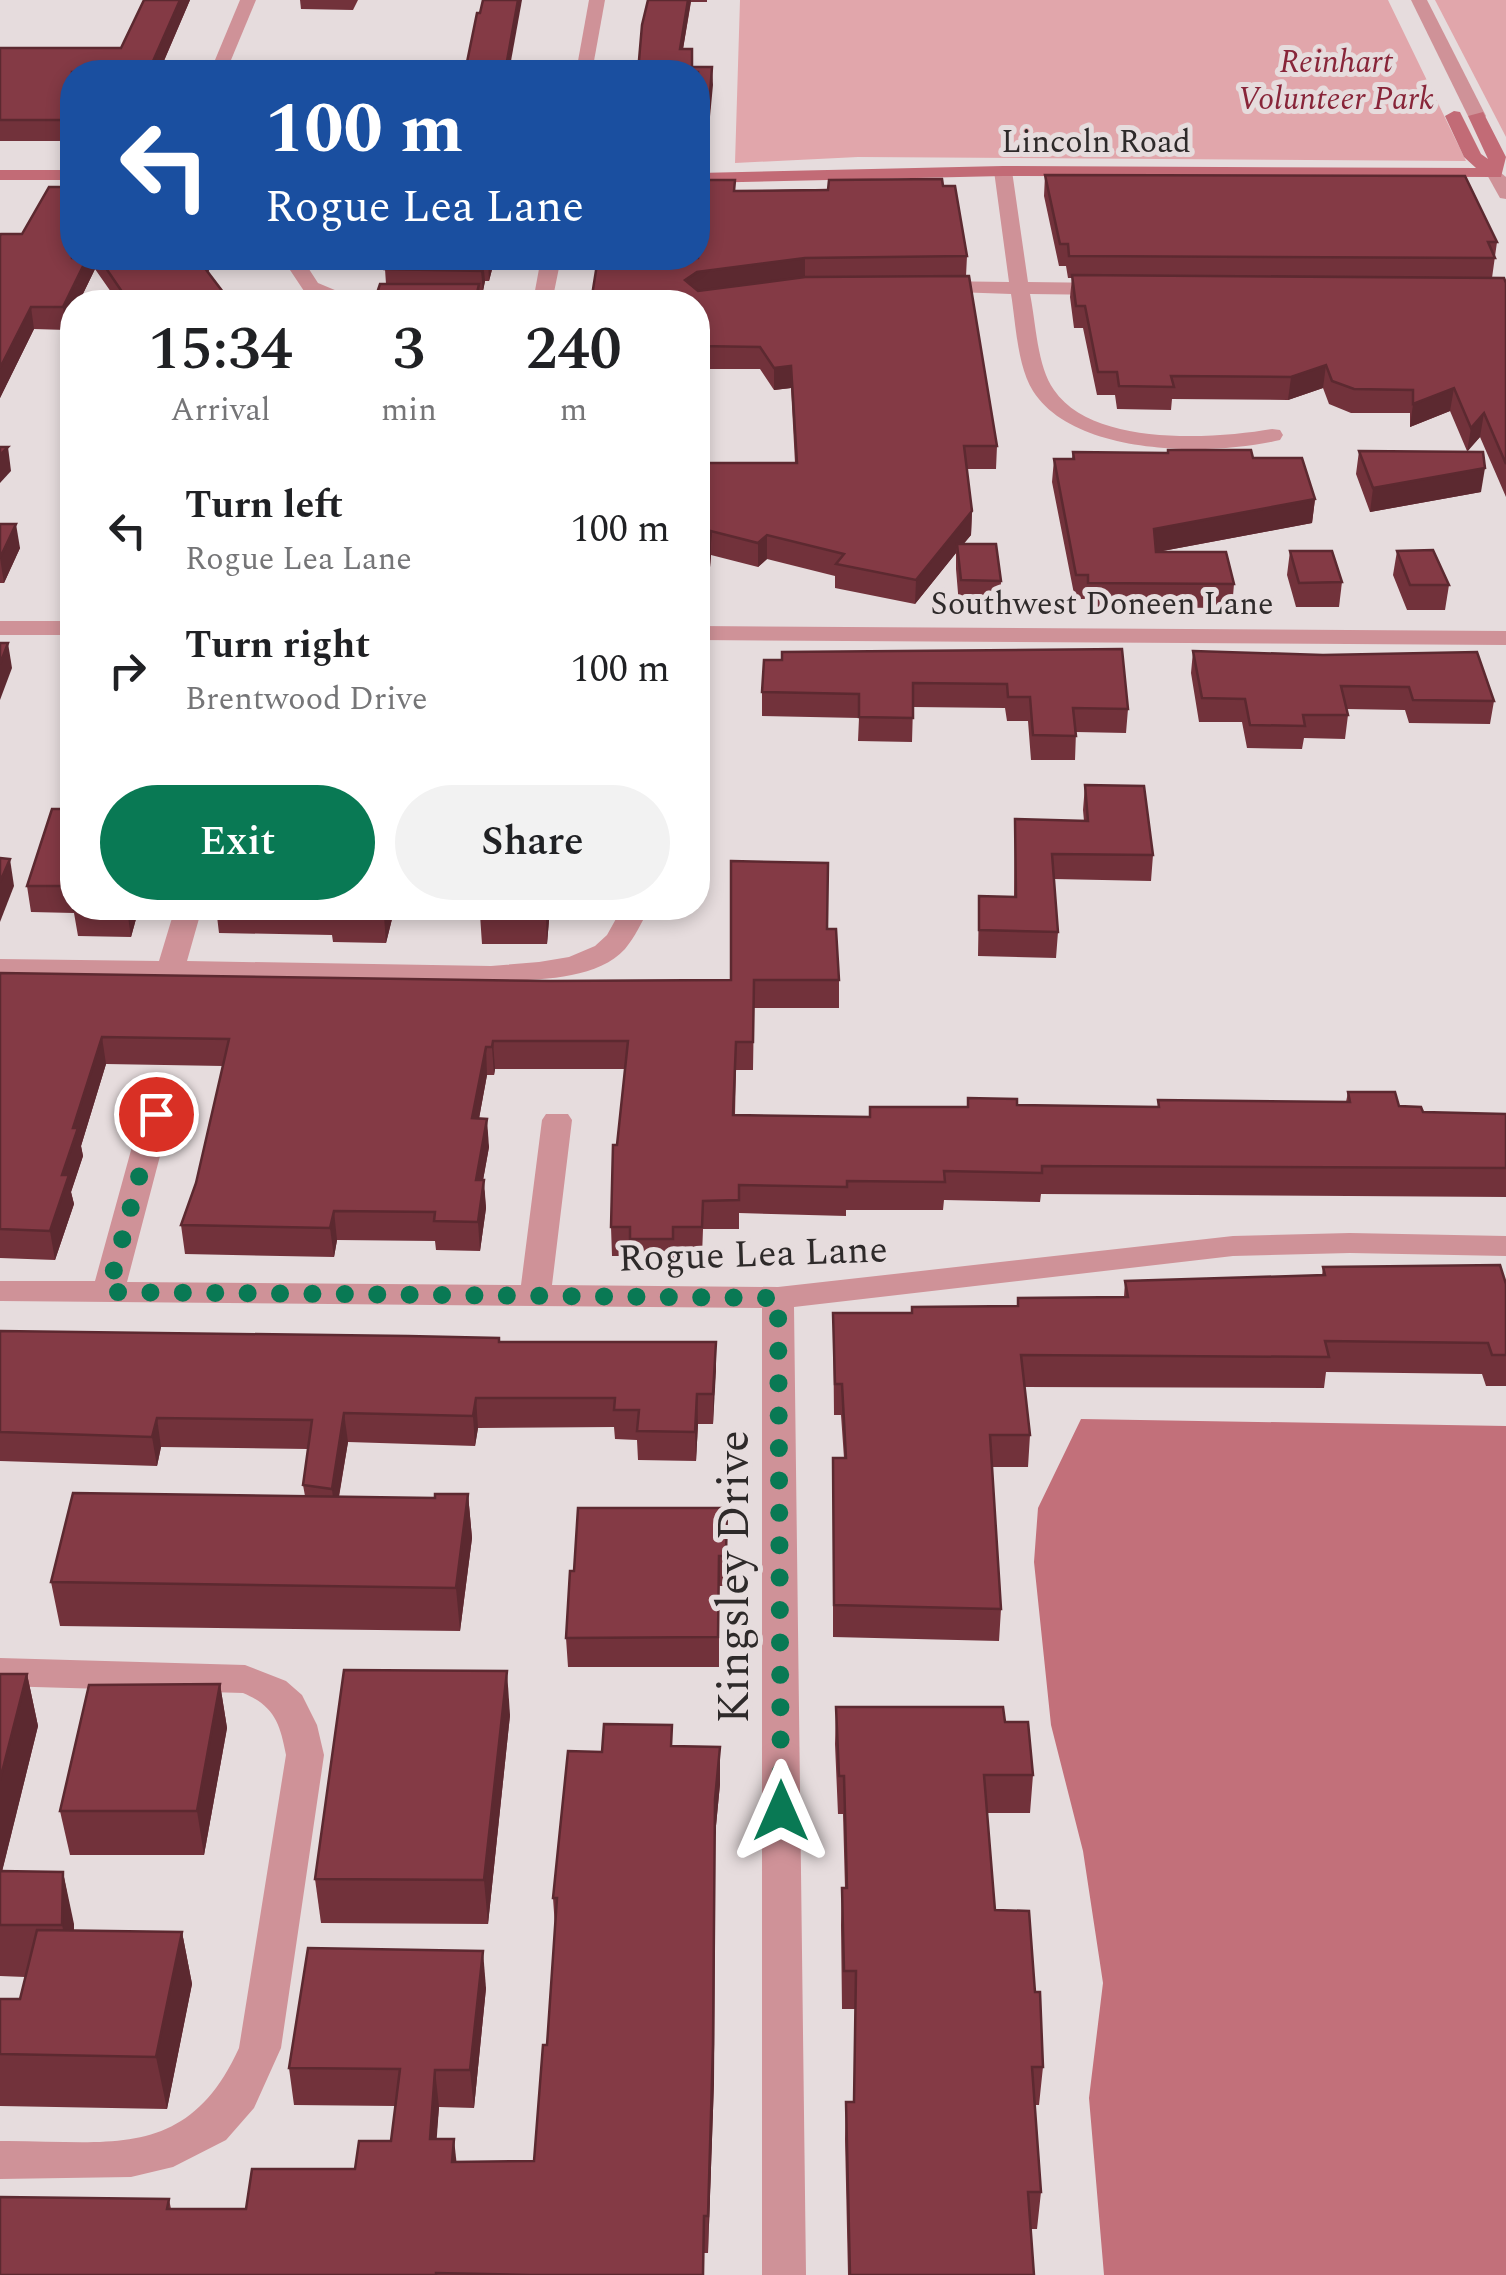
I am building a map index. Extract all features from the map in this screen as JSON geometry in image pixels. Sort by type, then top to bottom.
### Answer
[{"type":"street","points":[[223,60],[248,0]]},
{"type":"street","points":[[586,60],[596,0]]},
{"type":"street","points":[[1419,0],[1498,157],[1495,173]]},
{"type":"street","points":[[1450,107],[1473,157],[1495,173],[1506,194]]},
{"type":"street","points":[[1003,171],[1035,372],[1044,393],[1064,410],[1096,426],[1165,442],[1206,444],[1272,435]]},
{"type":"street","name":"Lincoln Road","points":[[710,178],[1003,171],[1495,173]]},
{"type":"street","points":[[0,175],[60,175]]},
{"type":"street","points":[[300,270],[304,282],[315,290]]},
{"type":"street","points":[[920,286],[1126,289]]},
{"type":"street","points":[[0,628],[60,628]]},
{"type":"street","name":"Southwest Doneen Lane","points":[[710,632],[1506,638]]},
{"type":"street","points":[[171,969],[185,920]]},
{"type":"street","points":[[0,967],[491,974],[544,970],[586,961],[613,946],[627,920]]},
{"type":"street","points":[[108,1292],[156,1114]]},
{"type":"street","points":[[535,1298],[557,1120]]},
{"type":"street","name":"Rogue Lea Lane","points":[[0,1291],[778,1298],[898,1289],[1198,1249],[1292,1244],[1506,1246]]},
{"type":"street","name":"Kingsley Drive","points":[[778,1298],[784,2275]]},
{"type":"street","points":[[0,1672],[245,1679],[280,1691],[297,1715],[305,1754],[260,2048],[238,2095],[212,2127],[173,2148],[132,2158],[0,2160]]},
{"type":"green space","name":"Reinhart Volunteer Park","points":[[740,0],[1388,0],[1466,161],[858,157],[735,163]]},
{"type":"green space","name":"Reinhart Volunteer Park","points":[[1435,0],[1506,0],[1506,137]]},
{"type":"shaded area","points":[[1081,1419],[1506,1426],[1506,2275],[1104,2275],[1089,2098],[1103,1983],[1083,1851],[1051,1725],[1034,1562],[1038,1508]]},
{"type":"building","points":[[144,0],[180,0],[154,60],[60,60],[60,120],[0,120],[0,48],[121,48]]},
{"type":"building","points":[[483,0],[518,0],[507,60],[467,60]]},
{"type":"building","points":[[648,0],[688,0],[680,49],[692,49],[692,60],[639,60]]},
{"type":"building","points":[[1045,175],[1465,176],[1497,242],[1488,242],[1495,258],[1069,256],[1068,244],[1060,244]]},
{"type":"building","points":[[942,179],[943,186],[955,186],[967,256],[805,258],[697,272],[685,280],[697,290],[593,290],[596,270],[710,270],[710,180],[735,180],[734,191],[828,190],[829,180]]},
{"type":"building","points":[[49,187],[60,187],[60,270],[81,270],[71,290],[60,290],[60,307],[31,307],[0,368],[0,236],[22,234]]},
{"type":"building","points":[[107,270],[206,270],[221,290],[121,290]]},
{"type":"building","points":[[1072,275],[1504,278],[1506,464],[1484,413],[1471,428],[1454,388],[1413,404],[1413,390],[1354,389],[1332,381],[1326,365],[1291,377],[1171,376],[1174,387],[1119,386],[1117,372],[1098,372],[1085,306],[1076,306]]},
{"type":"building","points":[[969,276],[997,446],[964,446],[972,511],[916,580],[836,564],[844,554],[767,535],[758,543],[711,531],[710,541],[710,463],[797,463],[791,366],[774,368],[760,347],[710,346],[710,290],[706,290],[805,277]]},
{"type":"building","points":[[380,284],[479,284],[478,290],[378,290]]},
{"type":"building","points":[[1251,450],[1253,458],[1302,458],[1315,499],[1154,529],[1156,552],[1226,552],[1234,584],[1088,583],[1088,575],[1076,575],[1054,459],[1074,459],[1073,452]]},
{"type":"building","points":[[1359,451],[1483,452],[1485,468],[1373,488]]},
{"type":"building","points":[[0,524],[16,524],[0,558]]},
{"type":"building","points":[[957,544],[996,544],[1001,581],[961,580]]},
{"type":"building","points":[[1433,550],[1449,585],[1410,585],[1397,551]]},
{"type":"building","points":[[1290,551],[1332,551],[1342,582],[1299,583]]},
{"type":"building","points":[[0,643],[8,643],[0,664]]},
{"type":"building","points":[[1122,649],[1128,709],[1073,708],[1076,736],[1033,735],[1030,697],[1008,697],[1007,684],[913,683],[913,718],[859,717],[859,694],[762,692],[764,660],[782,660],[782,652]]},
{"type":"building","points":[[1193,651],[1323,655],[1477,652],[1494,701],[1413,700],[1409,687],[1341,686],[1348,715],[1303,715],[1305,726],[1250,725],[1245,699],[1202,698]]},
{"type":"building","points":[[1085,785],[1144,786],[1153,855],[1052,854],[1058,932],[979,930],[979,896],[1016,897],[1015,819],[1088,821]]},
{"type":"building","points":[[52,809],[60,809],[60,886],[27,886]]},
{"type":"building","points":[[0,858],[10,859],[0,882]]},
{"type":"building","points":[[731,861],[828,863],[827,929],[836,929],[839,980],[754,980],[753,1042],[736,1042],[733,1115],[870,1117],[870,1107],[968,1107],[968,1098],[1017,1099],[1017,1105],[1159,1107],[1158,1100],[1350,1102],[1348,1092],[1395,1092],[1399,1106],[1421,1107],[1423,1112],[1506,1114],[1506,1168],[1042,1166],[1042,1173],[944,1171],[945,1182],[847,1181],[847,1187],[739,1185],[739,1200],[703,1201],[702,1227],[673,1227],[673,1239],[630,1239],[630,1227],[611,1227],[613,1145],[617,1145],[628,1041],[493,1041],[492,1047],[486,1047],[472,1118],[487,1119],[476,1180],[484,1180],[478,1222],[434,1221],[435,1212],[334,1211],[330,1228],[181,1225],[196,1183],[229,1039],[102,1037],[73,1128],[78,1128],[62,1175],[69,1175],[50,1231],[0,1229],[0,973],[731,980]]},
{"type":"building","points":[[1500,1265],[1506,1284],[1506,1355],[1492,1355],[1488,1343],[1325,1341],[1329,1357],[1021,1355],[1030,1435],[990,1435],[1001,1609],[834,1605],[833,1458],[846,1458],[842,1384],[835,1384],[833,1313],[912,1313],[912,1307],[1018,1306],[1018,1298],[1128,1297],[1125,1281],[1325,1275],[1323,1267]]},
{"type":"building","points":[[0,1331],[499,1338],[499,1342],[716,1342],[713,1394],[697,1394],[695,1432],[637,1431],[639,1410],[614,1410],[615,1398],[476,1398],[473,1416],[344,1413],[332,1489],[303,1485],[312,1420],[157,1418],[152,1437],[0,1432]]},
{"type":"building","points":[[73,1493],[435,1498],[435,1494],[468,1494],[456,1588],[51,1582]]},
{"type":"building","points":[[578,1508],[727,1508],[726,1556],[719,1556],[718,1637],[566,1638]]},
{"type":"building","points":[[344,1670],[507,1671],[484,1880],[315,1879]]},
{"type":"building","points":[[0,1674],[27,1674],[0,1780]]},
{"type":"building","points":[[220,1684],[197,1811],[60,1811],[89,1685]]},
{"type":"building","points":[[836,1707],[1003,1707],[1005,1722],[1028,1722],[1033,1775],[984,1775],[995,1910],[1029,1911],[1035,1992],[1040,1992],[1043,2067],[1032,2067],[1041,2192],[1028,2192],[1034,2275],[850,2275],[846,2102],[854,2102],[856,1971],[844,1971],[844,1776],[839,1776]]},
{"type":"building","points":[[604,1724],[672,1725],[671,1746],[720,1747],[715,1799],[713,2045],[703,2275],[0,2275],[0,2197],[169,2199],[167,2209],[246,2209],[252,2169],[355,2169],[359,2141],[391,2141],[400,2069],[289,2068],[308,1948],[483,1951],[470,2070],[435,2070],[430,2139],[454,2139],[452,2162],[534,2161],[543,2045],[547,2045],[557,1898],[553,1898],[568,1751],[602,1752]]},
{"type":"building","points":[[0,1871],[63,1872],[62,1925],[0,1925]]},
{"type":"building","points":[[37,1930],[182,1932],[156,2057],[0,2054],[0,1999],[20,1999]]},
{"type":"route","points":[[156,1114],[108,1292],[778,1298],[781,1811]]}]
